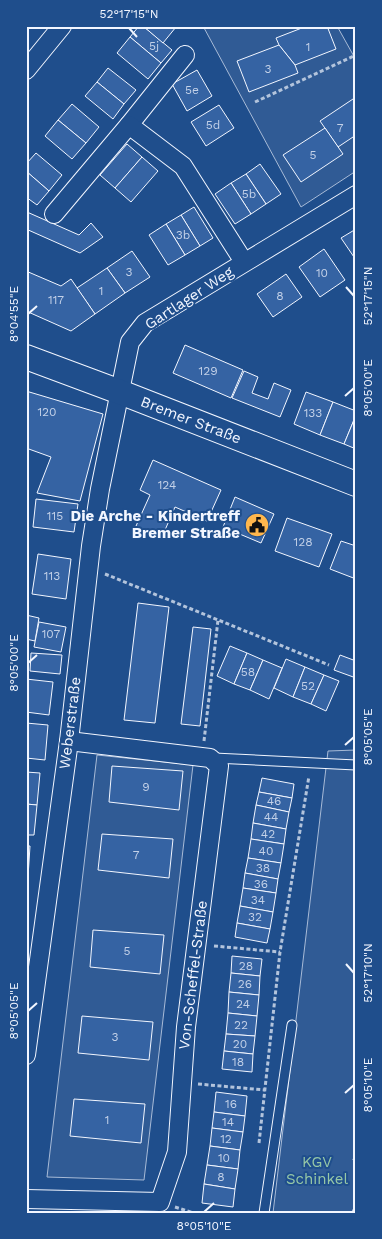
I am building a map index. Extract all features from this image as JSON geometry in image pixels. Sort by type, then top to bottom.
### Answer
[{"type":"main road","name":"Bremer Straße","points":[[26,358],[120,392],[356,484]]},
{"type":"street","points":[[26,70],[62,26]]},
{"type":"street","points":[[54,214],[186,55]]},
{"type":"street","name":"Gartlager Weg","points":[[129,125],[182,166],[244,262]]},
{"type":"street","name":"Gartlager Weg","points":[[120,392],[130,342],[145,323],[356,195]]},
{"type":"street","name":"Weberstraße","points":[[26,1055],[69,741],[100,489],[120,392]]},
{"type":"street","points":[[69,741],[206,758]]},
{"type":"street","name":"Von-Scheffel-Straße","points":[[26,1199],[160,1202],[177,1152],[186,1027],[220,766],[206,758]]},
{"type":"lane","points":[[206,758],[356,764]]},
{"type":"lane","points":[[264,1213],[292,1025]]},
{"type":"path","points":[[255,102],[356,55]]},
{"type":"path","points":[[89,567],[329,665]]},
{"type":"path","points":[[206,758],[218,620]]},
{"type":"path","points":[[258,1146],[280,952],[311,763]]},
{"type":"path","points":[[196,945],[280,952]]},
{"type":"path","points":[[182,1083],[265,1090]]},
{"type":"shaded area","points":[[203,26],[337,26],[356,60],[356,171],[301,207]]},
{"type":"shaded area","name":"KGV Schinkel","points":[[356,750],[356,1213],[273,1213],[328,751]]},
{"type":"shaded area","points":[[97,755],[193,765],[144,1180],[47,1177]]},
{"type":"building","points":[[139,26],[143,26],[172,50],[161,63],[130,37]]},
{"type":"building","points":[[143,26],[176,26],[176,27],[163,43]]},
{"type":"building","points":[[307,26],[327,26],[336,49],[295,65],[279,45],[276,38]]},
{"type":"building","points":[[130,37],[161,63],[148,79],[117,53]]},
{"type":"building","points":[[279,45],[295,65],[298,73],[249,92],[237,61]]},
{"type":"building","points":[[108,68],[136,90],[124,104],[97,82]]},
{"type":"building","points":[[197,70],[212,96],[187,111],[172,84]]},
{"type":"building","points":[[97,82],[124,104],[113,119],[85,96]]},
{"type":"building","points":[[356,97],[356,135],[338,147],[320,121]]},
{"type":"building","points":[[72,104],[99,127],[86,143],[58,120]]},
{"type":"building","points":[[219,105],[234,128],[206,146],[191,122]]},
{"type":"building","points":[[58,120],[86,143],[72,159],[45,136]]},
{"type":"building","points":[[325,128],[343,154],[301,182],[283,155]]},
{"type":"building","points":[[127,144],[142,157],[115,188],[100,175]]},
{"type":"building","points":[[36,153],[62,175],[49,191],[26,171],[26,164]]},
{"type":"building","points":[[142,157],[158,171],[131,202],[115,188]]},
{"type":"building","points":[[260,164],[281,194],[266,204],[246,174]]},
{"type":"building","points":[[26,171],[49,191],[37,205],[26,197]]},
{"type":"building","points":[[246,174],[266,204],[251,214],[231,183]]},
{"type":"building","points":[[231,183],[251,214],[235,224],[215,194]]},
{"type":"building","points":[[194,207],[213,238],[200,246],[181,215]]},
{"type":"building","points":[[27,212],[79,235],[91,223],[103,237],[80,253],[26,229]]},
{"type":"building","points":[[181,215],[200,246],[185,255],[166,224]]},
{"type":"building","points":[[166,224],[185,255],[168,265],[149,235]]},
{"type":"building","points":[[356,229],[356,260],[341,238]]},
{"type":"building","points":[[324,249],[345,280],[320,297],[299,267]]},
{"type":"building","points":[[132,251],[150,277],[125,293],[107,268]]},
{"type":"building","points":[[107,268],[125,293],[95,314],[77,288]]},
{"type":"building","points":[[26,271],[61,286],[71,279],[95,314],[71,331],[26,311]]},
{"type":"building","points":[[286,274],[302,297],[273,317],[257,294]]},
{"type":"building","points":[[185,345],[243,370],[231,398],[173,373]]},
{"type":"building","points":[[244,371],[258,377],[252,393],[268,399],[274,383],[291,390],[280,417],[232,398]]},
{"type":"building","points":[[26,391],[103,414],[80,501],[37,493],[51,457],[26,448]]},
{"type":"building","points":[[306,392],[333,402],[320,435],[294,424]]},
{"type":"building","points":[[333,402],[356,411],[344,444],[320,435]]},
{"type":"building","points":[[356,415],[356,449],[344,444]]},
{"type":"building","points":[[153,460],[221,490],[207,521],[175,507],[162,537],[136,526],[150,495],[140,490]]},
{"type":"building","points":[[235,497],[274,514],[261,543],[223,527]]},
{"type":"building","points":[[36,499],[78,504],[74,532],[33,527]]},
{"type":"building","points":[[287,518],[332,534],[319,567],[275,551]]},
{"type":"building","points":[[341,541],[356,546],[356,579],[330,569]]},
{"type":"building","points":[[38,554],[71,559],[66,599],[32,594]]},
{"type":"building","points":[[138,603],[169,607],[155,723],[124,720]]},
{"type":"building","points":[[26,615],[39,618],[35,641],[26,639]]},
{"type":"building","points":[[39,622],[66,627],[61,652],[34,647]]},
{"type":"building","points":[[193,627],[211,629],[200,726],[181,724]]},
{"type":"building","points":[[230,646],[247,653],[234,684],[217,676]]},
{"type":"building","points":[[31,653],[62,655],[60,674],[30,671]]},
{"type":"building","points":[[247,653],[263,660],[250,690],[234,684]]},
{"type":"building","points":[[340,655],[356,661],[356,678],[334,670]]},
{"type":"building","points":[[286,659],[305,667],[293,697],[274,688]]},
{"type":"building","points":[[263,660],[282,668],[269,699],[250,690]]},
{"type":"building","points":[[305,667],[324,675],[311,704],[293,697]]},
{"type":"building","points":[[324,675],[339,681],[326,711],[311,704]]},
{"type":"building","points":[[26,679],[53,682],[49,715],[26,712]]},
{"type":"building","points":[[26,723],[48,725],[45,760],[26,758]]},
{"type":"building","points":[[112,766],[183,771],[179,810],[109,802]]},
{"type":"building","points":[[26,772],[40,773],[37,805],[26,804]]},
{"type":"building","points":[[262,778],[294,784],[292,798],[259,792]]},
{"type":"building","points":[[259,792],[292,798],[289,812],[256,805]]},
{"type":"building","points":[[26,804],[37,805],[34,835],[26,835]]},
{"type":"building","points":[[256,805],[289,812],[286,829],[253,823]]},
{"type":"building","points":[[253,823],[286,829],[284,844],[251,839]]},
{"type":"building","points":[[102,834],[173,839],[169,878],[98,870]]},
{"type":"building","points":[[251,839],[284,844],[281,863],[248,858]]},
{"type":"building","points":[[26,846],[30,846],[28,877],[26,877]]},
{"type":"building","points":[[248,858],[281,863],[278,879],[245,873]]},
{"type":"building","points":[[245,873],[278,879],[276,893],[243,888]]},
{"type":"building","points":[[243,888],[276,893],[273,912],[240,906]]},
{"type":"building","points":[[240,906],[273,912],[270,929],[237,923]]},
{"type":"building","points":[[237,923],[270,929],[267,943],[235,937]]},
{"type":"building","points":[[93,930],[164,935],[160,974],[90,967]]},
{"type":"building","points":[[232,956],[262,959],[260,976],[231,973]]},
{"type":"building","points":[[231,973],[260,976],[259,995],[229,992]]},
{"type":"building","points":[[229,992],[259,995],[257,1016],[228,1013]]},
{"type":"building","points":[[228,1013],[257,1016],[255,1036],[226,1034]]},
{"type":"building","points":[[82,1016],[153,1022],[149,1060],[78,1053]]},
{"type":"building","points":[[226,1034],[255,1036],[253,1054],[224,1051]]},
{"type":"building","points":[[224,1051],[253,1054],[252,1072],[222,1069]]},
{"type":"building","points":[[216,1092],[247,1096],[245,1116],[214,1112]]},
{"type":"building","points":[[74,1099],[145,1104],[141,1143],[70,1136]]},
{"type":"building","points":[[214,1112],[245,1116],[243,1132],[212,1128]]},
{"type":"building","points":[[212,1128],[243,1132],[240,1150],[210,1146]]},
{"type":"building","points":[[210,1146],[240,1150],[238,1169],[207,1165]]},
{"type":"building","points":[[207,1165],[238,1169],[235,1189],[204,1184]]},
{"type":"building","points":[[204,1184],[235,1189],[233,1207],[202,1203]]},
{"type":"fence","points":[[356,1150],[353,1160],[356,1160]]},
{"type":"fence","points":[[352,1213],[356,1201]]},
{"type":"place","name":"Die Arche - Kindertreff Bremer Straße","points":[[257,525]]}]
